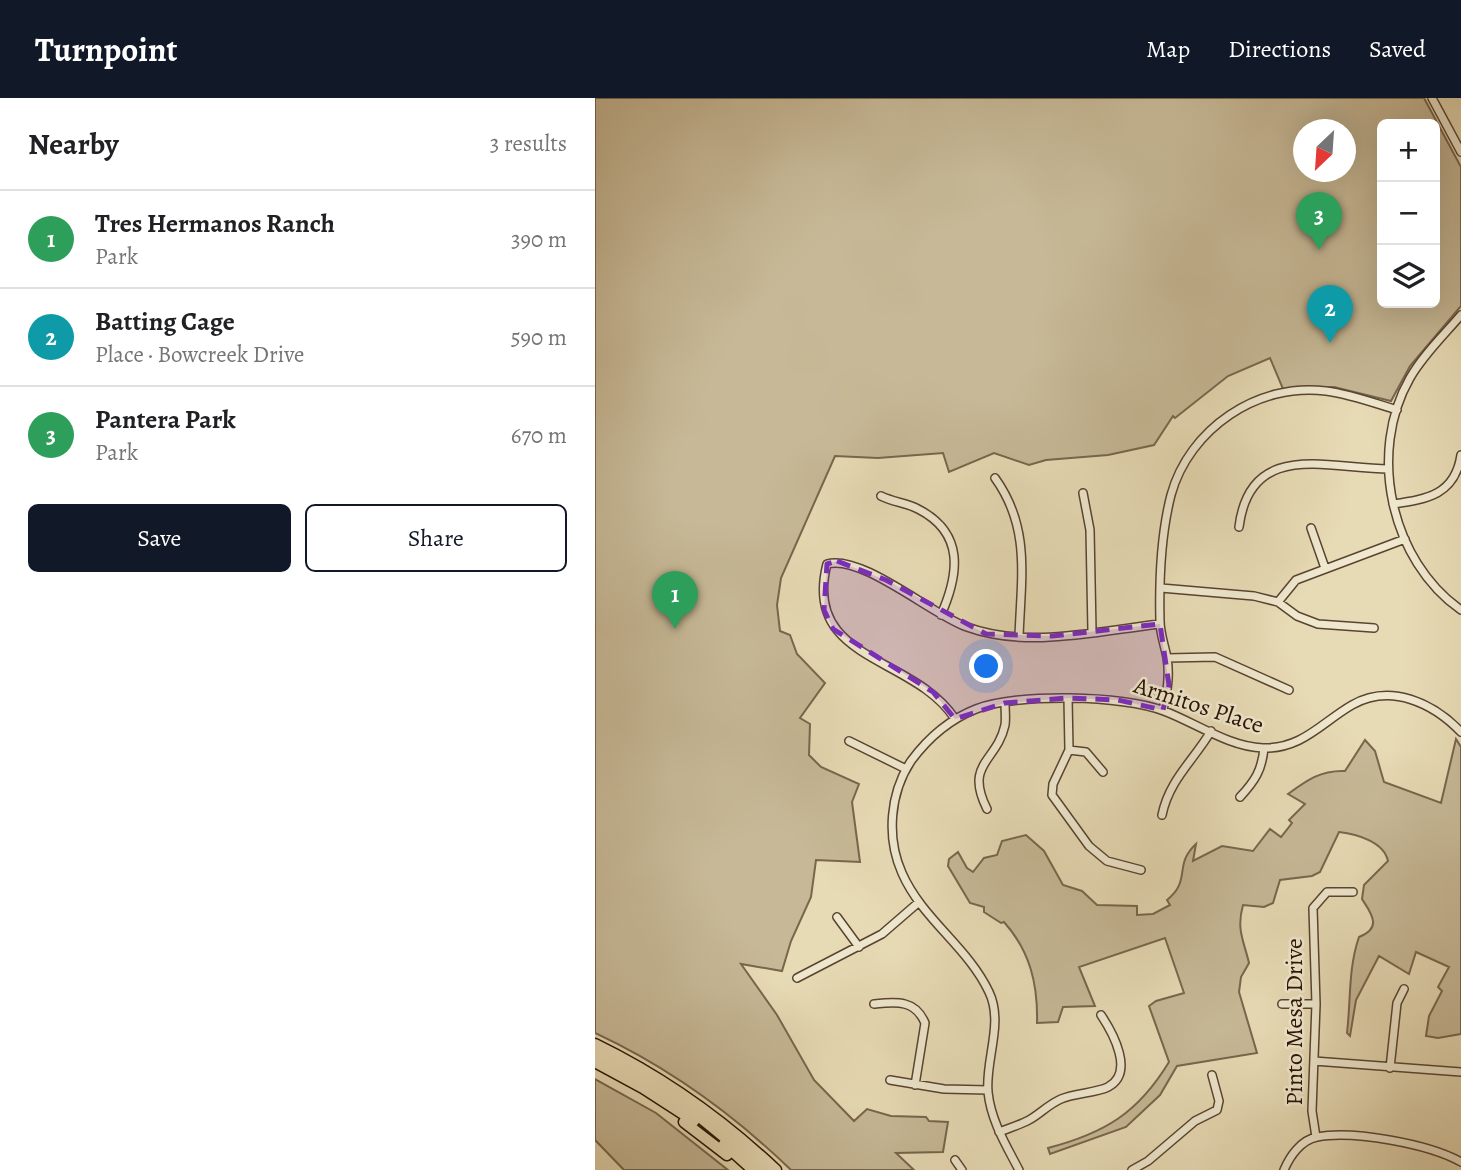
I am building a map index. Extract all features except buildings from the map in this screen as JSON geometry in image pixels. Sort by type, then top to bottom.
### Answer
[{"type":"highway","points":[[595,1044],[642,1067],[694,1101],[738,1134],[776,1170]]},
{"type":"highway","points":[[595,1053],[686,1106],[764,1170]]},
{"type":"highway","points":[[595,1062],[683,1113],[753,1170]]},
{"type":"highway","points":[[595,1068],[675,1114],[745,1170]]},
{"type":"street","points":[[1432,98],[1461,152]]},
{"type":"street","points":[[1461,315],[1410,377],[1397,410],[1388,469],[1393,504],[1405,538],[1421,570],[1461,610]]},
{"type":"street","points":[[1163,710],[1169,685],[1160,624],[1165,534],[1172,492],[1189,457],[1201,440],[1233,412],[1265,397],[1303,390],[1344,394],[1397,410]]},
{"type":"street","points":[[1393,504],[1434,497],[1452,479],[1461,455]]},
{"type":"street","points":[[1239,527],[1241,511],[1257,485],[1285,466],[1310,462],[1356,469],[1388,469]]},
{"type":"street","points":[[995,478],[1008,496],[1019,526],[1022,545],[1019,637]]},
{"type":"street","points":[[1083,492],[1091,553],[1092,631]]},
{"type":"street","points":[[881,496],[930,516],[948,537],[956,563],[956,575],[941,615]]},
{"type":"street","points":[[1311,527],[1325,568]]},
{"type":"street","points":[[1279,602],[1297,580],[1405,538]]},
{"type":"street","points":[[955,719],[933,692],[851,645],[833,629],[824,610],[823,582],[827,564],[837,561],[886,580],[941,615],[986,634],[1019,637],[1160,624]]},
{"type":"street","points":[[1161,587],[1254,596],[1279,602],[1297,616],[1318,624],[1374,628]]},
{"type":"street","points":[[1167,658],[1215,657],[1289,690]]},
{"type":"street","name":"Armitos Place","points":[[1019,1170],[999,1132],[988,1090],[995,1025],[991,996],[978,971],[919,902],[901,872],[893,836],[894,796],[906,769],[926,741],[955,719],[978,708],[1005,702],[1068,698],[1118,700],[1163,710],[1237,743],[1264,748],[1298,743],[1352,705],[1390,696],[1423,703],[1443,714],[1461,732]]},
{"type":"street","points":[[1068,698],[1069,750],[1053,784],[1052,795],[1089,846],[1107,862],[1141,870]]},
{"type":"street","points":[[987,809],[979,793],[979,775],[1005,725],[1005,702]]},
{"type":"street","points":[[1162,815],[1172,783],[1200,750],[1211,731]]},
{"type":"street","points":[[849,741],[906,769]]},
{"type":"street","points":[[1240,797],[1257,778],[1262,766],[1264,748]]},
{"type":"street","points":[[1069,750],[1086,752],[1103,772]]},
{"type":"street","name":"Pinto Mesa Drive","points":[[1316,1137],[1312,1111],[1316,1004],[1313,908],[1327,892],[1353,892]]},
{"type":"street","points":[[797,978],[882,934],[919,902]]},
{"type":"street","points":[[837,917],[859,947]]},
{"type":"street","points":[[1390,1068],[1397,1003],[1404,989]]},
{"type":"street","points":[[874,1004],[902,1002],[921,1013],[925,1023],[915,1085]]},
{"type":"street","points":[[1282,1004],[1316,1004]]},
{"type":"street","points":[[999,1132],[1030,1120],[1059,1100],[1088,1090],[1105,1088],[1115,1082],[1121,1070],[1120,1057],[1101,1015]]},
{"type":"street","points":[[1314,1061],[1461,1072]]},
{"type":"street","points":[[1132,1170],[1195,1121],[1217,1110],[1219,1101],[1212,1074]]},
{"type":"street","points":[[890,1080],[915,1085],[988,1090]]},
{"type":"street","points":[[1284,1170],[1300,1146],[1316,1137],[1409,1143],[1442,1152],[1461,1162]]},
{"type":"street","points":[[955,1160],[962,1170]]},
{"type":"highlighted area","points":[[837,561],[886,580],[986,634],[1052,636],[1160,624],[1169,685],[1163,710],[1118,700],[1068,698],[1005,703],[955,719],[933,692],[833,629],[824,610],[827,564]]},
{"type":"shaded area","points":[[595,98],[1424,98],[1435,119],[1377,119],[1377,308],[1440,308],[1440,128],[1461,167],[1461,306],[1410,366],[1391,401],[1334,387],[1283,389],[1270,358],[1228,376],[1175,418],[1173,416],[1154,445],[1108,455],[1046,460],[1029,465],[994,453],[949,472],[943,453],[878,458],[835,456],[781,578],[777,605],[780,631],[790,635],[797,654],[825,683],[800,718],[810,724],[809,755],[821,767],[859,784],[852,802],[860,862],[816,860],[811,897],[791,941],[782,971],[741,964],[777,1015],[814,1080],[854,1121],[867,1109],[891,1116],[926,1117],[929,1121],[948,1122],[943,1152],[896,1153],[914,1170],[791,1170],[699,1093],[622,1046],[595,1033]]},
{"type":"shaded area","points":[[1456,739],[1461,747],[1461,1034],[1438,1038],[1426,1036],[1429,1016],[1442,991],[1438,987],[1449,967],[1416,952],[1409,974],[1379,956],[1356,1000],[1350,1036],[1347,1033],[1355,949],[1359,937],[1373,925],[1362,899],[1364,885],[1388,861],[1375,844],[1361,837],[1339,832],[1320,872],[1312,876],[1280,880],[1273,903],[1264,907],[1243,905],[1241,929],[1249,963],[1241,977],[1239,992],[1257,1053],[1177,1066],[1160,1095],[1126,1127],[1050,1154],[1048,1148],[1103,1128],[1132,1108],[1145,1095],[1169,1062],[1149,1006],[1156,1001],[1184,993],[1165,938],[1079,967],[1095,1006],[1063,1007],[1058,1022],[1037,1023],[1034,982],[1026,956],[1004,922],[1001,923],[984,912],[984,907],[970,903],[948,866],[949,859],[958,852],[967,868],[973,872],[984,858],[997,855],[1002,841],[1026,835],[1044,851],[1063,885],[1082,891],[1097,905],[1137,906],[1137,915],[1153,914],[1170,905],[1167,900],[1179,886],[1185,859],[1196,844],[1193,861],[1222,846],[1253,851],[1270,829],[1281,837],[1292,823],[1289,820],[1305,804],[1288,794],[1315,777],[1329,772],[1345,771],[1365,740],[1375,751],[1384,782],[1441,803]]},
{"type":"shaded area","points":[[595,1079],[656,1113],[728,1170],[624,1170],[595,1140]]},
{"type":"place","name":"Pantera Park","points":[[1319,250]]},
{"type":"place","name":"Batting Cage","points":[[1330,343]]},
{"type":"place","name":"Tres Hermanos Ranch","points":[[675,629]]}]
